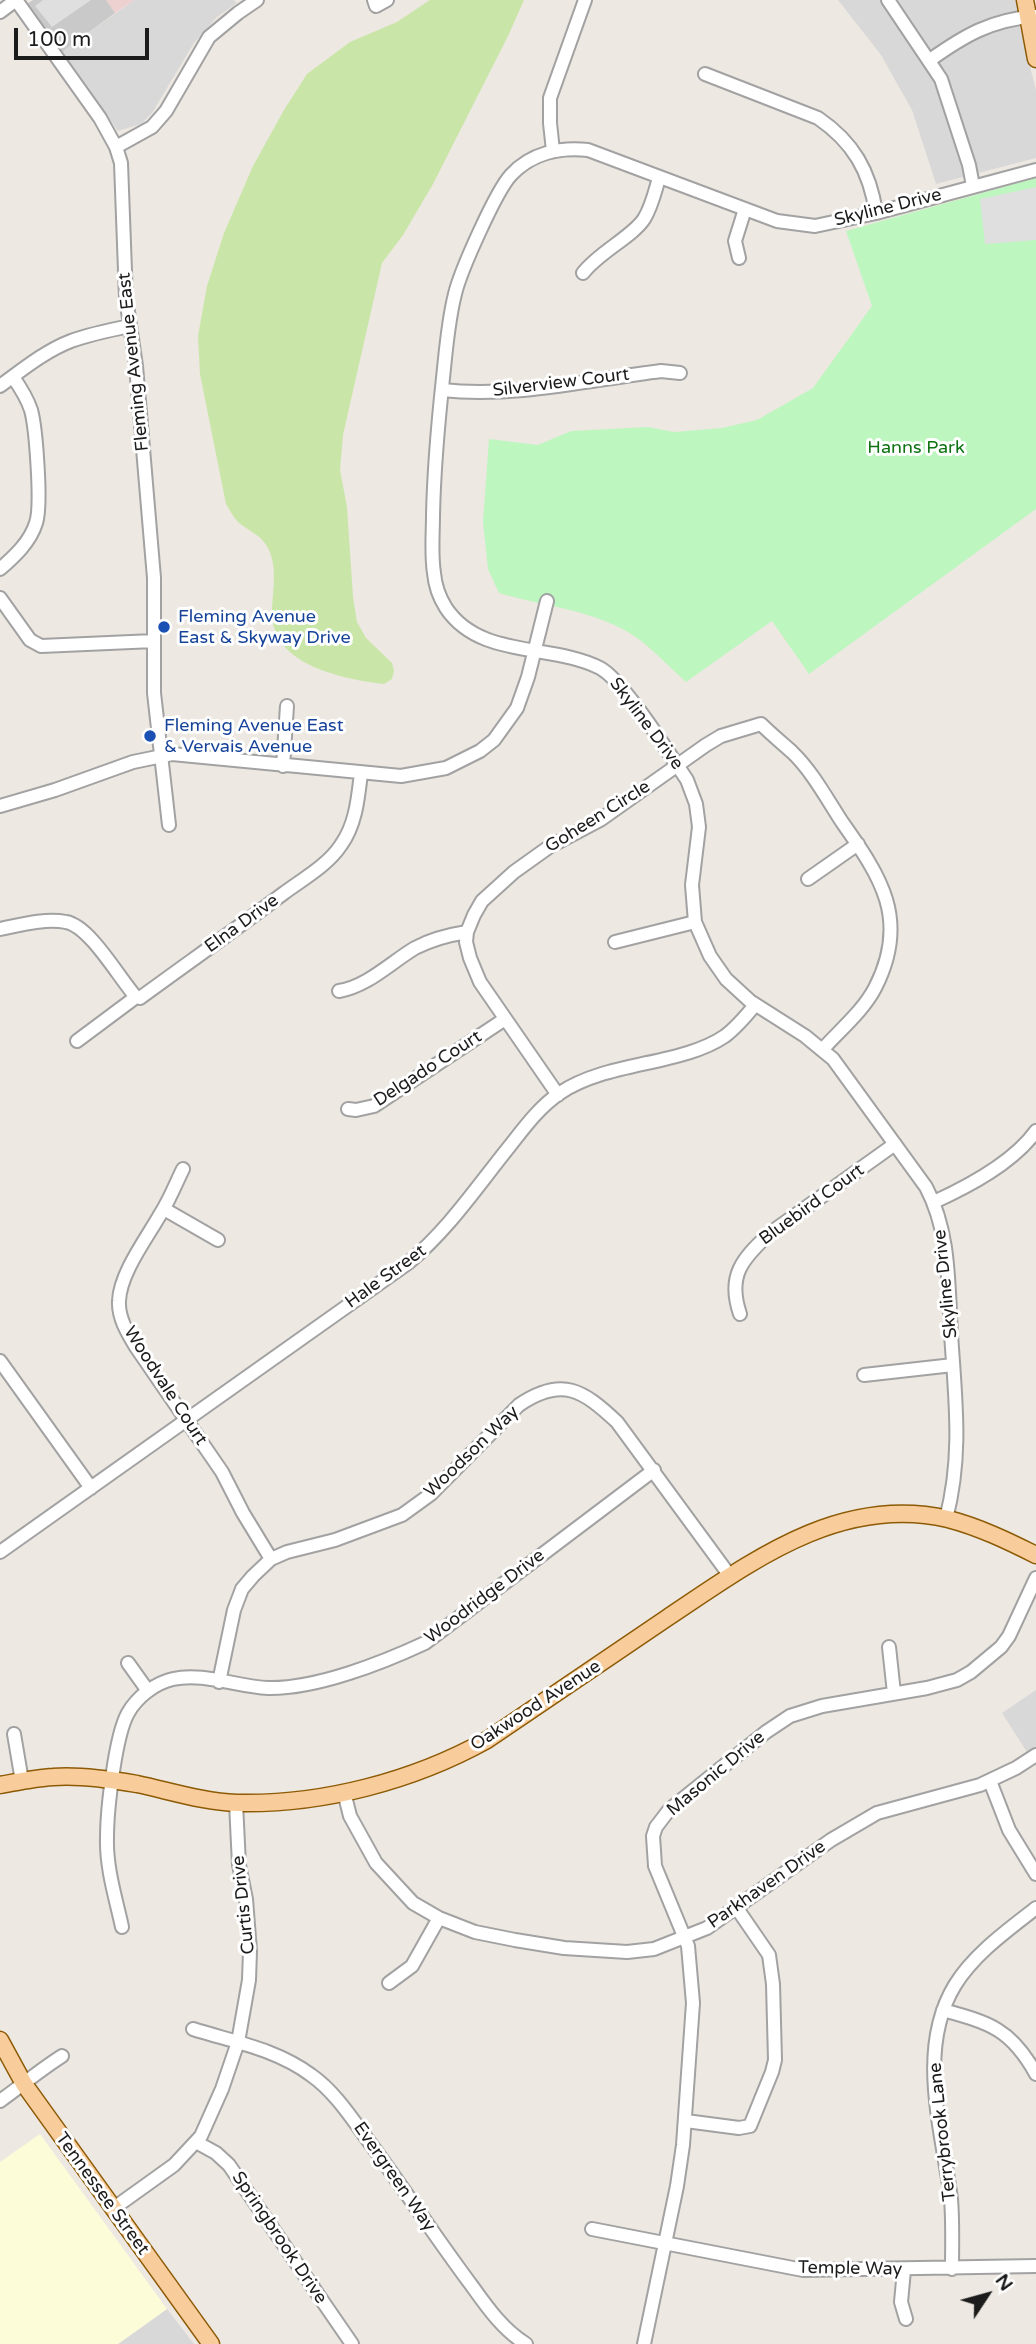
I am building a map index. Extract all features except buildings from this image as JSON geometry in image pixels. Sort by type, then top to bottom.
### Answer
[{"type":"main road","points":[[1025,0],[1031,16],[1036,59]]},
{"type":"main road","name":"Oakwood Avenue","points":[[0,1785],[54,1777],[134,1784],[236,1803],[311,1799],[344,1793],[396,1779],[460,1755],[487,1740],[730,1576],[788,1542],[822,1527],[876,1516],[911,1515],[946,1519],[1002,1538],[1036,1555]]},
{"type":"main road","name":"Tennessee Street","points":[[0,2040],[24,2084],[206,2342]]},
{"type":"street","points":[[0,12],[16,0]]},
{"type":"street","name":"Fleming Avenue East","points":[[16,0],[100,118],[116,146],[123,177],[126,298],[136,366],[154,578],[154,693],[169,825]]},
{"type":"street","points":[[116,146],[157,122],[209,37],[257,0]]},
{"type":"street","points":[[374,0],[376,6],[387,0]]},
{"type":"street","points":[[553,151],[550,98],[584,0]]},
{"type":"street","points":[[888,0],[941,79],[973,186]]},
{"type":"street","points":[[930,60],[961,37],[980,28],[1031,16]]},
{"type":"street","points":[[705,74],[818,118],[829,126],[853,148],[871,189],[876,213]]},
{"type":"street","name":"Skyline Drive","points":[[946,1519],[957,1455],[946,1248],[934,1202],[834,1059],[736,989],[718,968],[702,942],[695,922],[691,885],[698,814],[693,794],[677,765],[611,676],[601,668],[581,661],[496,643],[473,633],[454,617],[439,595],[432,554],[434,459],[455,292],[501,189],[509,177],[527,162],[553,151],[588,150],[777,221],[815,226],[876,213],[1036,170]]},
{"type":"street","points":[[583,272],[593,259],[643,220],[659,178]]},
{"type":"street","points":[[739,258],[735,241],[745,209]]},
{"type":"street","points":[[0,386],[36,360],[68,342],[130,326]]},
{"type":"street","name":"Silverview Court","points":[[442,390],[485,393],[661,371],[680,373]]},
{"type":"street","points":[[0,569],[15,557],[29,538],[39,511],[31,411],[13,377]]},
{"type":"street","points":[[0,598],[30,640],[41,646],[154,641]]},
{"type":"street","points":[[0,806],[161,755],[190,755],[401,776],[446,768],[480,751],[494,740],[517,708],[547,601]]},
{"type":"street","points":[[284,766],[287,706]]},
{"type":"street","name":"Goheen Circle","points":[[467,932],[482,901],[495,886],[549,846],[600,820],[721,736],[761,724],[793,753],[858,844],[883,886],[888,906],[889,947],[875,989],[823,1049]]},
{"type":"street","name":"Elna Drive","points":[[77,1041],[136,997],[140,998],[331,857],[342,844],[356,812],[361,773]]},
{"type":"street","points":[[808,879],[858,844]]},
{"type":"street","points":[[0,929],[46,922],[68,922],[83,930],[136,997]]},
{"type":"street","points":[[615,942],[695,922]]},
{"type":"street","points":[[339,991],[353,989],[416,948],[440,936],[467,932],[470,958],[480,982],[558,1095]]},
{"type":"street","name":"Hale Street","points":[[2,1547],[91,1488],[432,1244],[530,1120],[558,1095],[570,1087],[614,1071],[690,1051],[715,1041],[739,1024],[755,1005]]},
{"type":"street","name":"Delgado Court","points":[[348,1109],[374,1106],[505,1018]]},
{"type":"street","points":[[934,1202],[970,1186],[1017,1151],[1036,1131]]},
{"type":"street","name":"Bluebird Court","points":[[740,1314],[734,1282],[738,1268],[754,1247],[895,1144]]},
{"type":"street","name":"Woodvale Court","points":[[183,1169],[164,1209],[124,1278],[118,1300],[119,1310],[136,1347],[222,1472],[271,1559]]},
{"type":"street","points":[[164,1209],[218,1240]]},
{"type":"street","points":[[0,1361],[91,1488]]},
{"type":"street","points":[[864,1375],[953,1365]]},
{"type":"street","name":"Woodson Way","points":[[219,1682],[234,1610],[243,1589],[271,1559],[401,1515],[431,1494],[519,1405],[537,1393],[549,1390],[563,1389],[583,1395],[599,1405],[617,1422],[730,1576]]},
{"type":"street","name":"Woodridge Drive","points":[[122,1927],[107,1839],[111,1782],[127,1716],[134,1704],[148,1691],[177,1678],[267,1688],[304,1684],[385,1660],[416,1647],[654,1470]]},
{"type":"street","name":"Masonic Drive","points":[[644,2344],[677,2186],[686,2121],[694,2004],[691,1965],[685,1938],[654,1859],[653,1836],[656,1827],[669,1811],[766,1732],[790,1716],[822,1706],[957,1680],[991,1657],[1009,1636],[1036,1578]]},
{"type":"street","points":[[889,1647],[894,1693]]},
{"type":"street","points":[[128,1663],[148,1691]]},
{"type":"street","points":[[14,1734],[22,1782]]},
{"type":"street","name":"Parkhaven Drive","points":[[344,1793],[350,1816],[376,1863],[413,1903],[439,1918],[475,1932],[594,1951],[627,1952],[654,1949],[707,1928],[831,1840],[877,1814],[990,1781],[1036,1755]]},
{"type":"street","points":[[990,1781],[1009,1830],[1036,1874]]},
{"type":"street","name":"Curtis Drive","points":[[114,2208],[174,2165],[197,2142],[212,2114],[238,2042],[249,1980],[250,1951],[246,1899],[239,1866],[236,1803]]},
{"type":"street","points":[[686,2121],[739,2128],[750,2126],[772,2072],[776,2047],[769,1955],[736,1907]]},
{"type":"street","name":"Terrybrook Lane","points":[[952,2269],[951,2203],[934,2082],[935,2047],[943,2010],[956,1983],[968,1968],[1006,1931],[1036,1908]]},
{"type":"street","points":[[388,1983],[412,1966],[439,1918]]},
{"type":"street","points":[[943,2010],[993,2026],[1018,2045],[1036,2074]]},
{"type":"street","name":"Evergreen Way","points":[[193,2029],[262,2049],[286,2059],[323,2085],[346,2110],[385,2162],[446,2252],[490,2310],[526,2344]]},
{"type":"street","points":[[0,2101],[35,2073],[62,2056]]},
{"type":"street","name":"Springbrook Drive","points":[[197,2142],[216,2153],[229,2165],[352,2344]]},
{"type":"street","name":"Temple Way","points":[[592,2229],[803,2270],[1036,2266]]},
{"type":"street","points":[[904,2270],[901,2301],[906,2319]]},
{"type":"shaded area","points":[[33,0],[106,0],[115,13],[62,52],[27,4]]},
{"type":"shaded area","points":[[43,0],[91,0],[52,27],[35,6]]},
{"type":"shaded area","points":[[106,0],[134,0],[115,13]]},
{"type":"shaded area","points":[[134,0],[234,0],[237,3],[217,17],[194,43],[152,113],[141,124],[118,131],[62,52]]},
{"type":"shaded area","points":[[838,0],[1018,0],[1019,24],[1036,90],[1036,158],[936,184],[912,110],[881,55]]},
{"type":"shaded area","points":[[1036,187],[1036,240],[985,244],[980,199]]},
{"type":"shaded area","points":[[1036,1690],[1036,1766],[1002,1713]]},
{"type":"shaded area","points":[[40,2134],[167,2309],[118,2344],[0,2344],[0,2162]]},
{"type":"shaded area","points":[[167,2309],[194,2344],[118,2344]]},
{"type":"green space","points":[[430,0],[524,0],[433,184],[403,235],[382,263],[343,435],[340,470],[347,507],[357,622],[366,638],[392,663],[392,679],[384,684],[313,667],[297,658],[284,646],[275,632],[272,614],[272,558],[266,545],[238,522],[226,504],[200,374],[198,336],[207,286],[224,233],[253,166],[307,74],[350,42],[397,22]]},
{"type":"green space","name":"Hanns Park","points":[[1036,178],[1036,509],[809,674],[772,621],[686,682],[644,643],[622,629],[588,615],[499,593],[488,569],[483,522],[489,439],[538,445],[571,431],[648,427],[674,432],[722,428],[757,420],[813,388],[872,306],[846,231]]},
{"type":"place","name":"Fleming Avenue East & Skyway Drive","points":[[164,627]]},
{"type":"place","name":"Fleming Avenue East & Vervais Avenue","points":[[150,736]]}]
